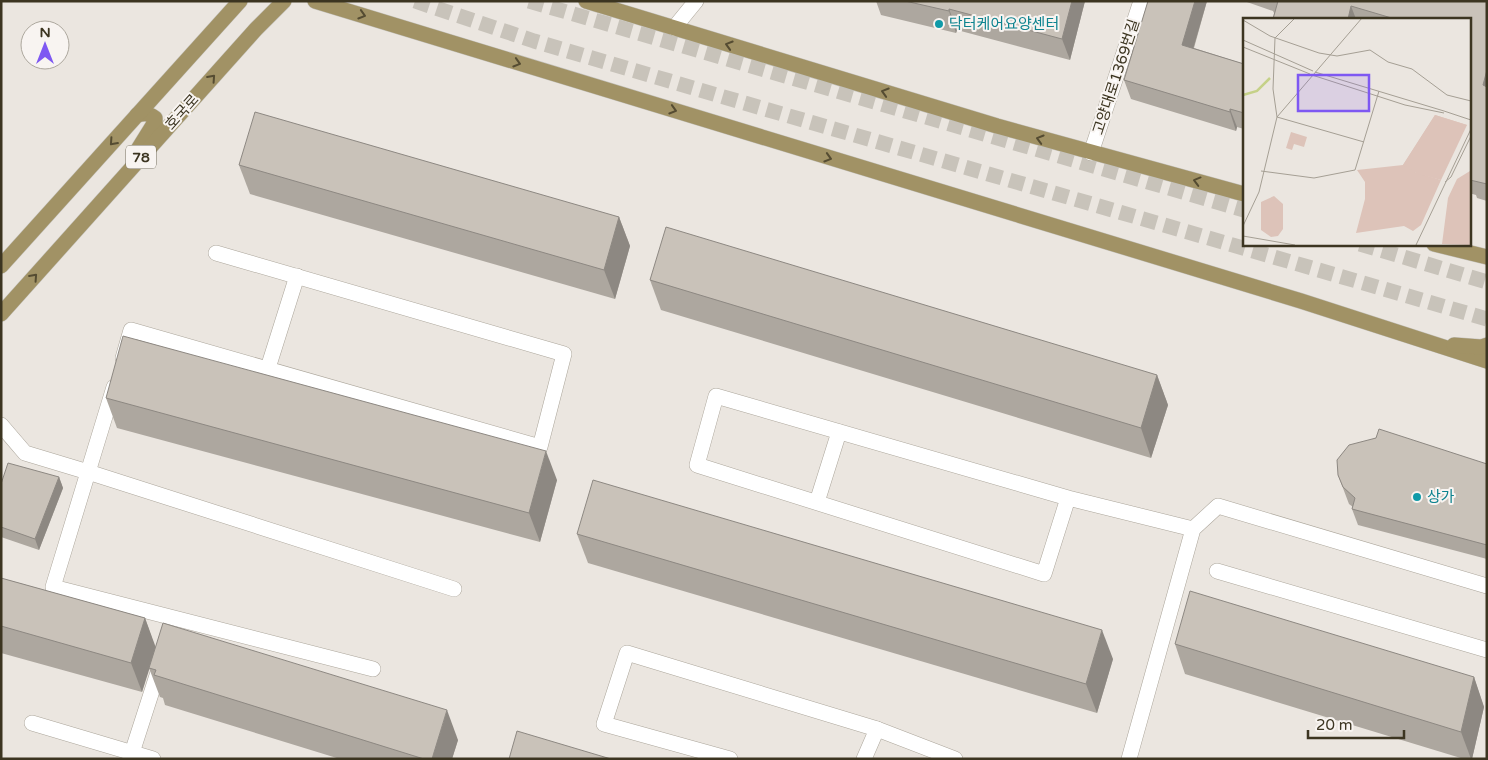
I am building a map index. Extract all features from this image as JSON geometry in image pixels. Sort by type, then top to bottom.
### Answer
[{"type":"main road","name":"호국로","points":[[1,266],[240,1]]},
{"type":"main road","name":"호국로","points":[[1,314],[284,1]]},
{"type":"main road","points":[[315,1],[1302,301],[1487,361]]},
{"type":"main road","points":[[586,1],[1091,153],[1243,194]]},
{"type":"main road","points":[[132,167],[138,148],[155,122],[155,118],[150,114],[137,115]]},
{"type":"main road","points":[[1438,245],[1487,257]]},
{"type":"main road","points":[[1433,344],[1481,347],[1487,345]]},
{"type":"street","points":[[674,28],[696,1]]},
{"type":"street","name":"고양대로1369번길","points":[[1091,153],[1142,1]]},
{"type":"street","points":[[216,253],[564,354],[540,447],[131,330],[54,587],[373,669]]},
{"type":"street","points":[[268,368],[297,276]]},
{"type":"street","points":[[1068,498],[1044,574],[697,465],[716,396],[1068,498],[1193,529]]},
{"type":"street","points":[[1,425],[25,453],[454,589]]},
{"type":"street","points":[[816,502],[839,432]]},
{"type":"street","points":[[1129,759],[1193,529],[1218,506],[1487,586]]},
{"type":"street","points":[[1217,571],[1487,650]]},
{"type":"street","points":[[131,756],[175,618]]},
{"type":"street","points":[[730,759],[604,724],[627,653],[877,728],[955,759]]},
{"type":"street","points":[[32,723],[131,756],[153,759]]},
{"type":"street","points":[[864,759],[877,728]]},
{"type":"building","points":[[905,1],[1072,1],[1062,39],[949,9],[949,11]]},
{"type":"building","points":[[1148,1],[1195,1],[1182,45],[1243,64],[1243,113],[1230,109],[1230,112],[1124,80]]},
{"type":"building","points":[[1278,1],[1487,1],[1487,70],[1483,85],[1487,87],[1487,184],[1470,180],[1470,18],[1392,18],[1351,6],[1348,18],[1273,18]]},
{"type":"building","points":[[255,112],[619,217],[604,270],[239,165]]},
{"type":"building","points":[[666,227],[1157,375],[1141,428],[650,280]]},
{"type":"building","points":[[123,336],[546,451],[529,513],[106,398]]},
{"type":"building","name":"상가","points":[[1379,429],[1487,464],[1487,545],[1352,509],[1355,498],[1343,487],[1338,475],[1337,460],[1349,445],[1376,438]]},
{"type":"building","points":[[8,463],[59,477],[35,539],[1,527],[1,484]]},
{"type":"building","points":[[593,480],[1102,630],[1086,684],[577,534]]},
{"type":"building","points":[[1,578],[145,618],[131,663],[1,626]]},
{"type":"building","points":[[1190,591],[1474,677],[1461,732],[1175,644]]},
{"type":"building","points":[[163,623],[447,710],[432,759],[424,759],[154,675],[156,670],[149,668]]},
{"type":"building","points":[[517,731],[611,759],[509,759]]},
{"type":"tunnel","points":[[415,1],[534,41],[1487,319]]},
{"type":"tunnel","points":[[529,1],[1243,210]]},
{"type":"tunnel","points":[[1363,245],[1487,282]]},
{"type":"place","name":"닥터케어요양센터","points":[[939,24]]},
{"type":"place","name":"상가","points":[[1417,497]]}]
